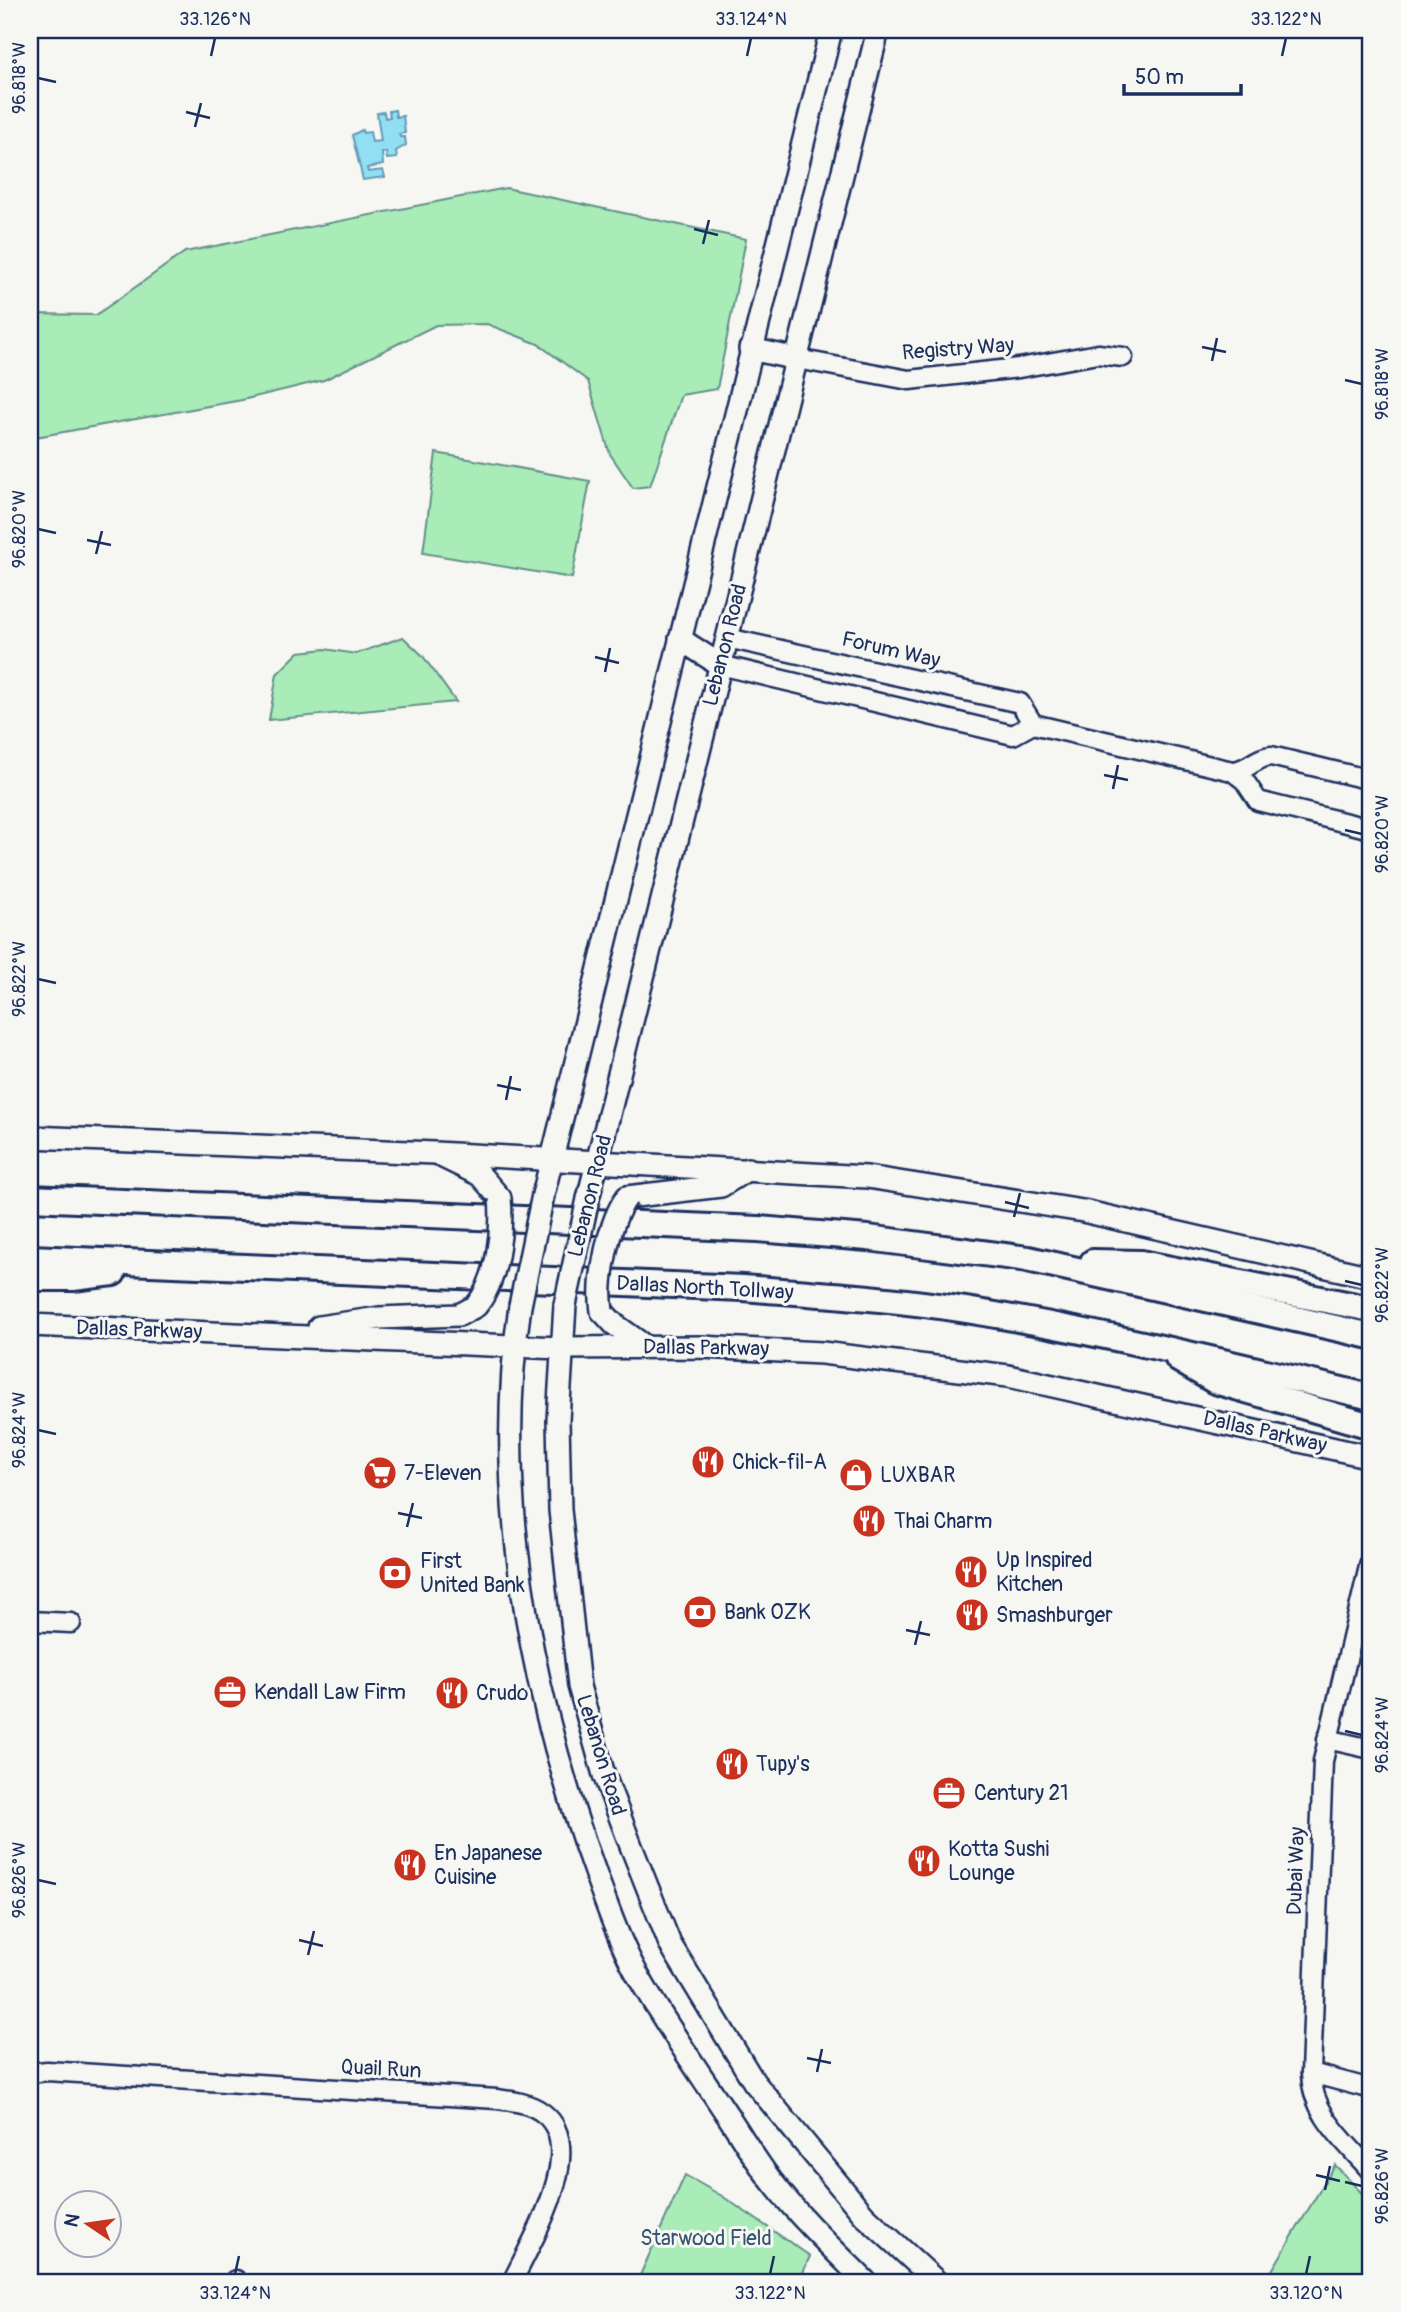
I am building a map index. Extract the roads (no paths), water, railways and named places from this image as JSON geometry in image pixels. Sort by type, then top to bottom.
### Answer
[{"type":"highway","points":[[30,1181],[95,1201]]},
{"type":"highway","points":[[30,1198],[758,1229],[868,1238],[1028,1259],[1141,1264],[1371,1309]]},
{"type":"highway","name":"Dallas North Tollway","points":[[30,1258],[743,1288],[856,1297],[964,1310],[1157,1347],[1371,1397]]},
{"type":"highway","points":[[1028,1259],[1371,1336]]},
{"type":"highway","points":[[30,1278],[73,1278],[175,1264]]},
{"type":"highway","points":[[1157,1347],[1215,1381],[1371,1426]]},
{"type":"main road","name":"Lebanon Road","points":[[831,30],[543,1195],[514,1345],[510,1419],[513,1481],[527,1611],[542,1695],[565,1785],[601,1889],[635,1970],[677,2042],[774,2185],[866,2282]]},
{"type":"main road","name":"Lebanon Road","points":[[878,30],[840,172],[797,359],[588,1199],[565,1306],[560,1348],[558,1420],[560,1510],[579,1686],[604,1775],[670,1944],[754,2082],[864,2215],[937,2282]]},
{"type":"main road","points":[[750,349],[797,359]]},
{"type":"main road","points":[[680,639],[727,638]]},
{"type":"main road","points":[[680,639],[720,665]]},
{"type":"main road","points":[[30,1137],[435,1153],[867,1177],[1083,1211],[1371,1277]]},
{"type":"main road","points":[[275,1334],[379,1318],[459,1315],[476,1306],[486,1293],[502,1223],[500,1198],[480,1175],[435,1153]]},
{"type":"main road","points":[[646,1346],[614,1324],[602,1311],[599,1293],[616,1212],[627,1197],[721,1186],[748,1170]]},
{"type":"main road","name":"Dallas Parkway","points":[[30,1325],[560,1348],[762,1348],[929,1364],[1008,1376],[1371,1457]]},
{"type":"street","name":"Registry Way","points":[[797,359],[909,380],[1019,368],[1098,354],[1123,357]]},
{"type":"street","name":"Forum Way","points":[[727,638],[1020,703],[1033,724]]},
{"type":"street","points":[[720,665],[1013,735],[1033,724],[1232,771],[1242,777],[1252,796],[1261,802],[1371,829]]},
{"type":"street","points":[[1232,771],[1244,770],[1261,758],[1271,756],[1371,780]]},
{"type":"street","name":"Dubai Way","points":[[1371,1558],[1323,1761],[1311,2073],[1312,2092],[1324,2117],[1371,2171]]},
{"type":"street","points":[[30,1621],[71,1623]]},
{"type":"street","points":[[1327,1739],[1371,1749]]},
{"type":"street","name":"Quail Run","points":[[30,2073],[47,2071],[497,2099],[524,2103],[544,2113],[558,2131],[562,2164],[549,2202],[512,2282]]},
{"type":"street","points":[[1311,2073],[1371,2090]]},
{"type":"water","points":[[395,110],[396,117],[403,116],[405,133],[399,134],[400,137],[405,137],[406,145],[396,151],[397,158],[387,159],[386,152],[382,153],[383,165],[367,168],[368,172],[383,170],[385,177],[363,180],[352,135],[362,130],[363,133],[370,132],[372,142],[381,141],[377,113],[384,112],[385,118],[390,117],[389,111]]},
{"type":"place","name":"Chick-fil-A","points":[[708,1462]]},
{"type":"place","name":"7-Eleven","points":[[380,1473]]},
{"type":"place","name":"LUXBAR","points":[[856,1475]]},
{"type":"place","name":"Thai Charm","points":[[869,1521]]},
{"type":"place","name":"Up Inspired Kitchen","points":[[971,1572]]},
{"type":"place","name":"First United Bank","points":[[395,1573]]},
{"type":"place","name":"Bank OZK","points":[[700,1612]]},
{"type":"place","name":"Smashburger","points":[[972,1615]]},
{"type":"place","name":"Kendall Law Firm","points":[[230,1692]]},
{"type":"place","name":"Crudo","points":[[452,1693]]},
{"type":"place","name":"Tupy's","points":[[732,1764]]},
{"type":"place","name":"Century 21","points":[[949,1793]]},
{"type":"place","name":"Kotta Sushi Lounge","points":[[924,1861]]},
{"type":"place","name":"En Japanese Cuisine","points":[[410,1865]]},
{"type":"park label","name":"Starwood Field","points":[[706,2238]]}]
